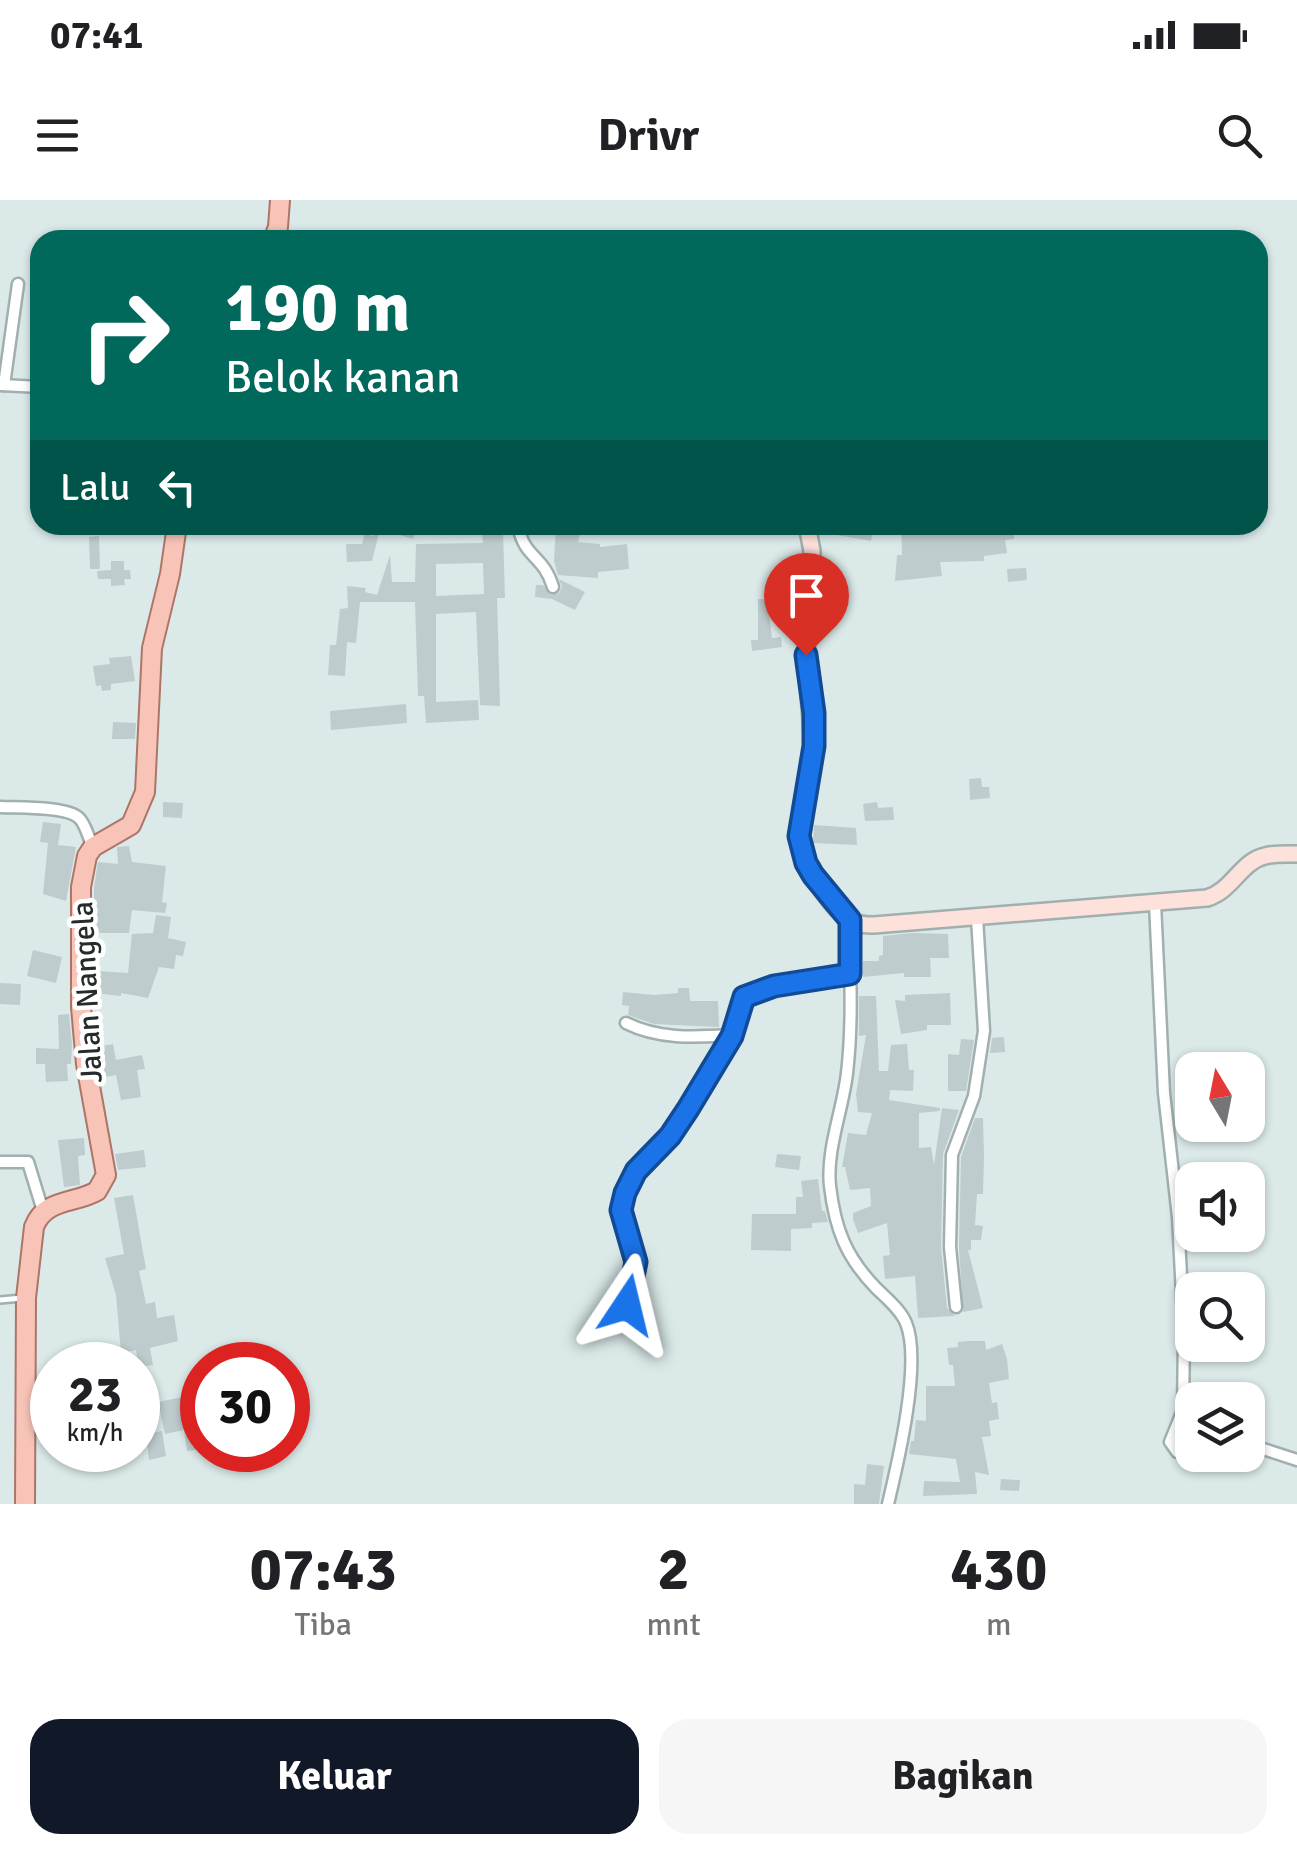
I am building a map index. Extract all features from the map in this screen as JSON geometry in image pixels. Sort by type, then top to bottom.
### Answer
[{"type":"main road","points":[[277,230],[280,200]]},
{"type":"main road","points":[[93,846],[131,825],[144,792],[152,648],[170,574],[175,535]]},
{"type":"main road","name":"Jalan Nangela","points":[[43,1211],[92,1195],[106,1176],[86,1064],[81,1007],[82,887],[87,856],[93,846]]},
{"type":"main road","points":[[26,1504],[26,1298],[33,1232],[43,1211]]},
{"type":"street","points":[[18,284],[2,385],[30,386]]},
{"type":"street","points":[[520,535],[532,556],[543,562],[552,587]]},
{"type":"street","points":[[809,535],[812,551],[806,655],[814,746],[799,836],[813,875],[850,920],[874,925],[1215,896],[1228,889],[1254,860],[1297,854]]},
{"type":"street","points":[[0,808],[52,810],[77,816],[83,820],[93,846]]},
{"type":"street","points":[[1155,903],[1164,1093],[1178,1217],[1183,1382]]},
{"type":"street","points":[[956,1307],[950,1247],[952,1155],[974,1096],[984,1031],[977,918]]},
{"type":"street","points":[[850,920],[846,1078],[830,1174],[845,1248],[851,1260],[902,1316],[909,1337],[900,1451],[888,1504]]},
{"type":"street","points":[[627,1305],[636,1262],[621,1210],[628,1183],[670,1136],[732,1036],[747,994],[850,974]]},
{"type":"street","points":[[626,1023],[686,1038],[732,1036]]},
{"type":"street","points":[[0,1162],[28,1162],[43,1211]]},
{"type":"street","points":[[1265,1450],[1297,1460]]},
{"type":"lane","points":[[0,1300],[26,1298]]},
{"type":"building","points":[[364,535],[378,535],[372,561],[347,562],[346,544],[362,544]]},
{"type":"building","points":[[482,535],[503,535],[505,598],[497,598],[500,706],[480,705],[476,612],[436,614],[436,702],[478,700],[479,720],[426,723],[424,696],[418,696],[415,602],[360,602],[356,643],[347,642],[345,676],[328,675],[330,645],[336,645],[340,609],[348,608],[347,586],[366,588],[365,592],[377,595],[390,555],[392,582],[415,582],[416,544],[483,543]],"holes":[[[483,563],[484,594],[436,596],[436,564]]]},
{"type":"building","points":[[555,535],[580,535],[578,542],[600,547],[627,544],[629,569],[598,572],[598,578],[558,575],[554,561]]},
{"type":"building","points":[[837,535],[872,535],[871,541]]},
{"type":"building","points":[[901,535],[1014,535],[1014,539],[1005,540],[1007,553],[984,556],[984,561],[940,562],[942,576],[895,581],[897,555],[902,555]]},
{"type":"building","points":[[99,536],[100,569],[90,569],[89,537]]},
{"type":"building","points":[[111,561],[124,561],[124,570],[130,570],[131,579],[124,579],[125,585],[111,586],[111,579],[98,579],[97,571],[111,570]]},
{"type":"building","points":[[1026,568],[1027,580],[1008,582],[1007,569]]},
{"type":"building","points":[[559,579],[585,592],[575,610],[552,599],[535,597],[536,585],[543,585],[551,595],[559,593]]},
{"type":"building","points":[[758,599],[776,600],[775,612],[769,612],[772,638],[781,637],[782,647],[752,651],[751,640],[758,640]]},
{"type":"building","points":[[131,656],[135,681],[111,684],[111,690],[102,691],[101,685],[96,686],[93,666],[110,664],[109,658]]},
{"type":"building","points":[[406,704],[407,723],[331,730],[330,711]]},
{"type":"building","points":[[113,722],[136,723],[135,739],[112,739]]},
{"type":"building","points":[[981,778],[982,787],[989,787],[990,798],[970,800],[969,779]]},
{"type":"building","points":[[163,802],[183,803],[182,818],[163,817]]},
{"type":"building","points":[[877,802],[878,808],[893,807],[894,820],[865,821],[863,804]]},
{"type":"building","points":[[43,822],[61,824],[58,845],[76,847],[66,901],[43,894],[48,843],[40,842]]},
{"type":"building","points":[[814,825],[856,828],[857,845],[813,843]]},
{"type":"building","points":[[129,846],[132,862],[166,866],[162,902],[167,903],[165,913],[132,910],[129,933],[94,933],[98,862],[118,864],[117,847]]},
{"type":"building","points":[[156,915],[171,917],[168,938],[186,942],[183,956],[176,955],[174,969],[159,967],[148,998],[94,993],[97,971],[128,973],[132,934],[153,933]]},
{"type":"building","points":[[948,934],[949,958],[930,958],[931,977],[904,977],[904,973],[863,977],[863,961],[879,961],[883,955],[883,936]]},
{"type":"building","points":[[33,950],[62,957],[56,983],[27,976]]},
{"type":"building","points":[[0,983],[21,984],[20,1005],[0,1004]]},
{"type":"building","points":[[678,988],[689,988],[690,1001],[718,1001],[719,1027],[654,1024],[628,1015],[629,1006],[622,1005],[623,992],[654,995],[678,993]]},
{"type":"building","points":[[950,993],[951,1025],[927,1025],[927,1030],[901,1034],[895,1000],[905,1001],[905,995]]},
{"type":"building","points":[[859,996],[876,996],[879,1071],[888,1071],[891,1045],[907,1044],[909,1070],[914,1070],[913,1091],[890,1090],[889,1100],[940,1108],[919,1113],[919,1148],[931,1147],[934,1165],[942,1108],[959,1110],[943,1154],[941,1247],[947,1308],[955,1316],[918,1318],[915,1276],[885,1279],[883,1256],[890,1255],[887,1223],[858,1233],[853,1219],[853,1213],[871,1206],[870,1188],[850,1190],[842,1167],[848,1133],[866,1135],[872,1113],[858,1112],[856,1094],[866,1035],[859,1036]]},
{"type":"building","points":[[69,1014],[72,1044],[68,1081],[46,1082],[45,1064],[36,1064],[36,1048],[59,1049],[58,1015]]},
{"type":"building","points":[[1004,1037],[1005,1052],[990,1053],[992,1038]]},
{"type":"building","points":[[961,1039],[974,1040],[966,1091],[948,1091],[948,1054],[959,1055]]},
{"type":"building","points":[[113,1044],[116,1060],[142,1055],[145,1069],[137,1070],[141,1097],[121,1100],[116,1075],[101,1078],[99,1064],[105,1062],[102,1046]]},
{"type":"building","points":[[975,1118],[983,1118],[983,1194],[977,1194],[975,1225],[983,1226],[981,1240],[971,1240],[968,1250],[983,1308],[963,1312],[959,1247],[961,1157]]},
{"type":"building","points":[[84,1138],[85,1155],[78,1156],[80,1185],[64,1187],[58,1140]]},
{"type":"building","points":[[144,1150],[146,1167],[118,1170],[115,1154]]},
{"type":"building","points":[[777,1154],[801,1156],[799,1170],[775,1167]]},
{"type":"building","points":[[818,1179],[822,1211],[828,1222],[791,1229],[791,1251],[751,1250],[752,1214],[796,1214],[796,1197],[803,1197],[801,1181]]},
{"type":"building","points":[[133,1195],[146,1269],[139,1271],[146,1304],[155,1302],[157,1318],[174,1315],[178,1341],[160,1346],[160,1342],[120,1342],[116,1295],[105,1258],[124,1254],[114,1198]]},
{"type":"building","points":[[985,1341],[986,1350],[1002,1344],[1009,1379],[989,1383],[999,1419],[989,1421],[991,1436],[982,1437],[989,1475],[975,1472],[977,1494],[923,1496],[924,1481],[960,1482],[956,1459],[909,1454],[916,1420],[926,1421],[926,1386],[955,1386],[947,1348],[958,1347],[958,1342]]},
{"type":"building","points":[[180,1397],[180,1431],[165,1434],[160,1402]]},
{"type":"building","points":[[160,1431],[166,1456],[160,1457]]},
{"type":"building","points":[[867,1464],[884,1466],[879,1504],[854,1504],[854,1484],[865,1485]]},
{"type":"building","points":[[1001,1479],[1020,1480],[1019,1491],[1000,1490]]},
{"type":"route","points":[[627,1305],[636,1271],[621,1210],[628,1183],[670,1136],[688,1109],[732,1036],[744,997],[774,986],[850,974],[850,920],[813,875],[799,836],[814,746],[806,655]]}]
